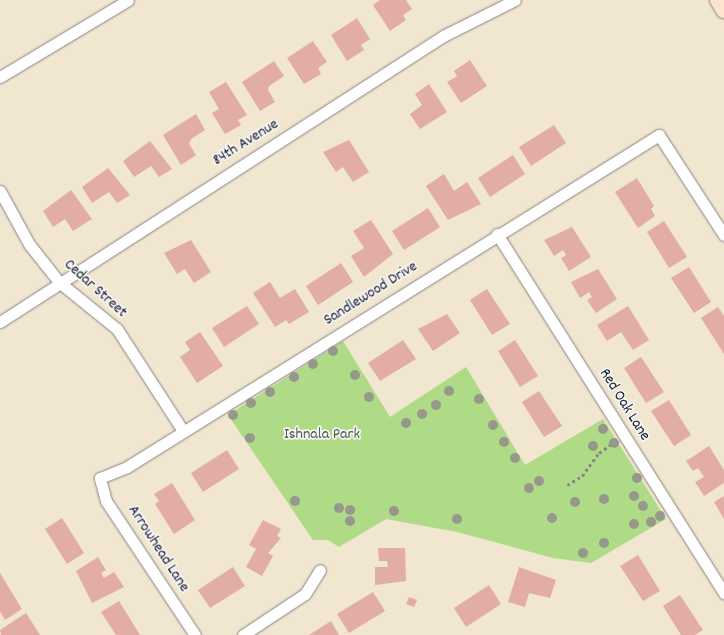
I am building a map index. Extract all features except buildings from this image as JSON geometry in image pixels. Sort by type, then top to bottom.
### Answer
[{"type":"street","points":[[0,77],[128,0]]},
{"type":"street","name":"84th Avenue","points":[[0,322],[59,282],[445,35],[516,0]]},
{"type":"street","points":[[718,0],[724,10]]},
{"type":"street","name":"Sandlewood Drive","points":[[100,478],[127,467],[496,234],[659,135],[724,235]]},
{"type":"street","name":"Cedar Street","points":[[0,191],[29,244],[59,282],[117,329],[183,431]]},
{"type":"street","name":"Red Oak Lane","points":[[496,234],[724,593]]},
{"type":"street","name":"Arrowhead Lane","points":[[100,478],[106,500],[195,635]]},
{"type":"street","points":[[243,635],[305,594],[320,570]]},
{"type":"path","points":[[567,485],[582,476],[599,452],[610,445]]},
{"type":"green space","name":"Ishnala Park","points":[[343,341],[390,417],[466,367],[525,465],[603,419],[666,519],[591,563],[553,558],[457,532],[386,519],[339,547],[328,540],[313,540],[228,415]]}]
